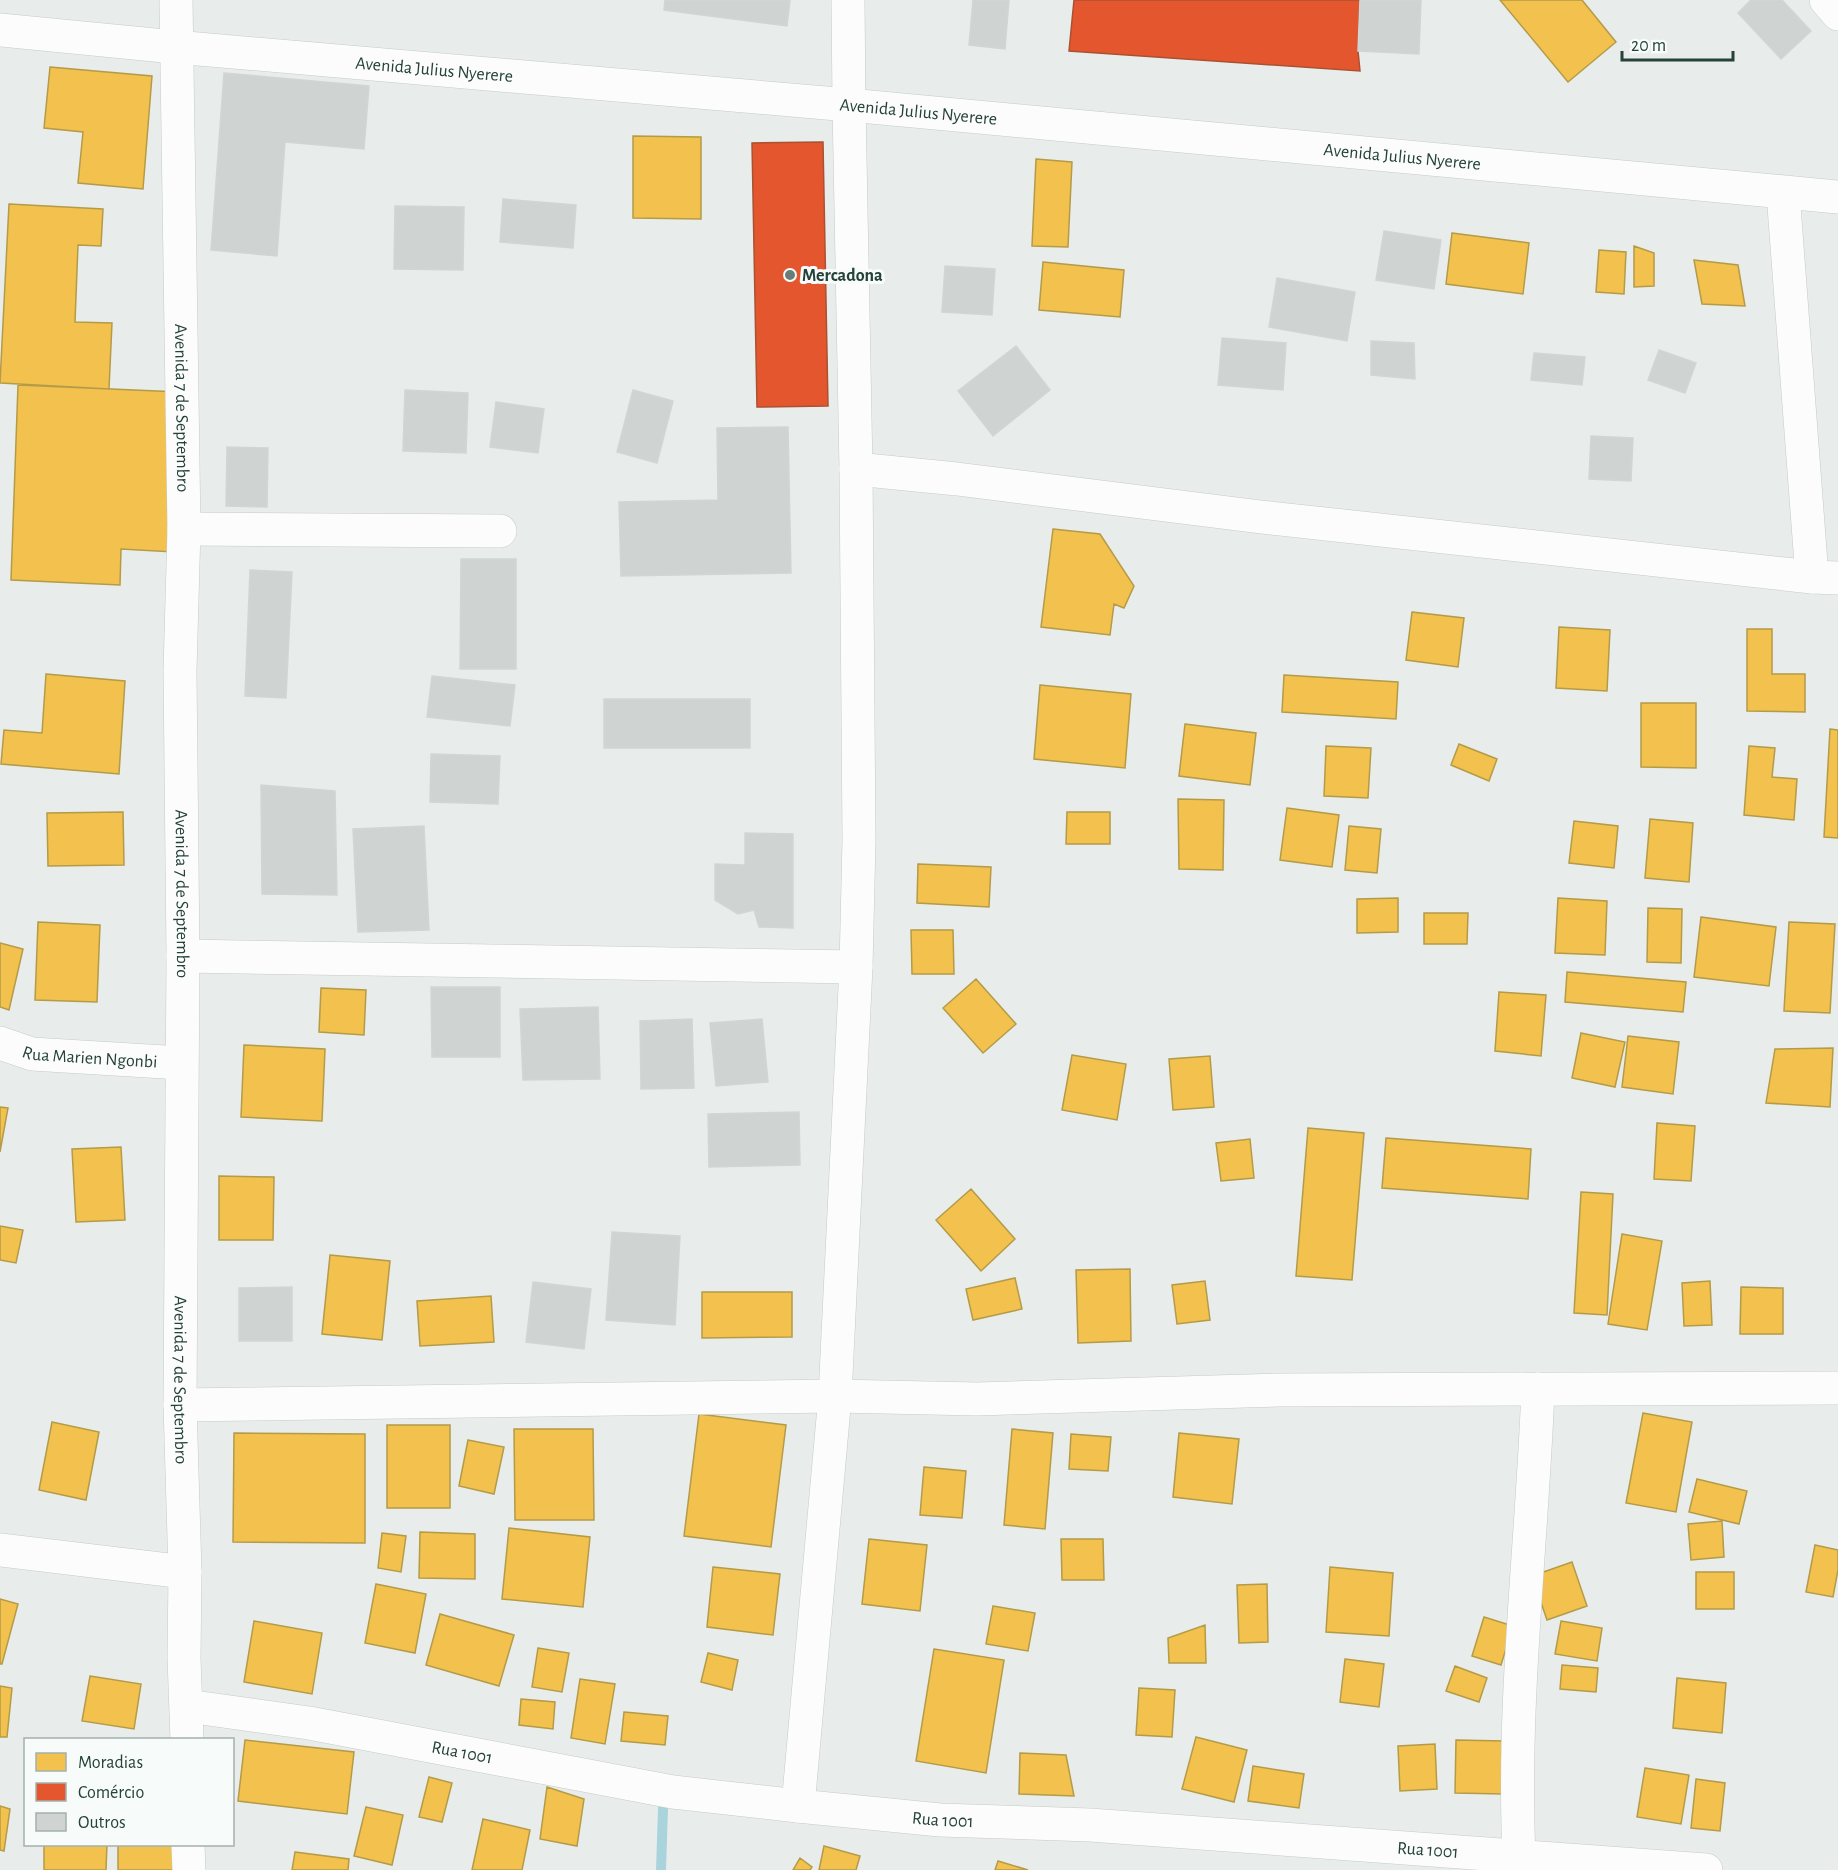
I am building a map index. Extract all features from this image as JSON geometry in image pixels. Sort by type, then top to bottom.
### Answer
[{"type":"street","name":"Avenida 7 de Septembro","points":[[176,0],[184,529],[180,671],[183,956],[180,1406],[187,1738]]},
{"type":"street","points":[[798,1806],[835,1396],[859,840],[856,468],[848,0]]},
{"type":"street","points":[[1826,0],[1838,14]]},
{"type":"street","name":"Avenida Julius Nyerere","points":[[0,30],[849,105],[1838,197]]},
{"type":"street","points":[[856,468],[1261,518],[1825,577],[1783,193]]},
{"type":"street","points":[[184,529],[500,531]]},
{"type":"street","points":[[183,956],[855,968]]},
{"type":"street","name":"Rua Marien Ngonbi","points":[[0,1043],[32,1054],[181,1063]]},
{"type":"street","points":[[180,1406],[835,1396],[976,1399],[1281,1390],[1838,1388]]},
{"type":"street","points":[[1519,1856],[1516,1804],[1519,1686],[1538,1389]]},
{"type":"street","points":[[0,1550],[185,1572]]},
{"type":"street","name":"Rua 1001","points":[[187,1706],[309,1723],[673,1792],[798,1806],[940,1820],[1090,1825],[1706,1870]]},
{"type":"street","points":[[188,1846],[189,1870]]},
{"type":"building: Moradias","points":[[1500,0],[1582,0],[1616,42],[1568,82]]},
{"type":"building: Moradias","points":[[50,67],[152,76],[143,189],[78,183],[83,132],[44,128]]},
{"type":"building: Moradias","points":[[633,136],[701,137],[701,219],[633,218]]},
{"type":"building: Moradias","points":[[1036,159],[1072,162],[1068,247],[1032,246]]},
{"type":"building: Moradias","points":[[9,204],[103,209],[101,246],[78,245],[75,322],[112,323],[109,389],[0,383]]},
{"type":"building: Moradias","points":[[1452,233],[1529,243],[1523,294],[1446,284]]},
{"type":"building: Moradias","points":[[1634,246],[1654,253],[1654,286],[1634,287]]},
{"type":"building: Moradias","points":[[1599,250],[1626,252],[1624,294],[1596,292]]},
{"type":"building: Moradias","points":[[1694,260],[1738,265],[1745,306],[1702,304]]},
{"type":"building: Moradias","points":[[1043,262],[1124,270],[1120,317],[1039,310]]},
{"type":"building: Moradias","points":[[18,385],[180,392],[174,552],[121,549],[120,585],[11,580]]},
{"type":"building: Moradias","points":[[1053,529],[1100,534],[1134,586],[1124,608],[1114,604],[1110,635],[1041,627]]},
{"type":"building: Moradias","points":[[1412,612],[1464,618],[1458,667],[1406,660]]},
{"type":"building: Moradias","points":[[1559,627],[1610,630],[1607,691],[1556,688]]},
{"type":"building: Moradias","points":[[1747,629],[1772,629],[1772,674],[1805,674],[1805,712],[1747,711]]},
{"type":"building: Moradias","points":[[46,674],[125,681],[119,774],[1,764],[4,730],[42,733]]},
{"type":"building: Moradias","points":[[1284,675],[1398,682],[1396,719],[1282,712]]},
{"type":"building: Moradias","points":[[1040,685],[1131,694],[1125,768],[1034,759]]},
{"type":"building: Moradias","points":[[1641,703],[1696,703],[1696,768],[1641,767]]},
{"type":"building: Moradias","points":[[1185,724],[1256,733],[1250,785],[1179,776]]},
{"type":"building: Moradias","points":[[1830,729],[1838,730],[1838,838],[1824,837]]},
{"type":"building: Moradias","points":[[1459,744],[1497,759],[1489,781],[1451,765]]},
{"type":"building: Moradias","points":[[1326,746],[1371,748],[1368,798],[1324,796]]},
{"type":"building: Moradias","points":[[1749,746],[1775,748],[1772,777],[1797,779],[1794,820],[1744,815]]},
{"type":"building: Moradias","points":[[1178,799],[1224,800],[1223,870],[1179,869]]},
{"type":"building: Moradias","points":[[1287,808],[1339,815],[1332,867],[1280,860]]},
{"type":"building: Moradias","points":[[123,812],[124,865],[48,866],[47,813]]},
{"type":"building: Moradias","points":[[1067,812],[1110,812],[1110,844],[1066,844]]},
{"type":"building: Moradias","points":[[1650,819],[1693,823],[1689,882],[1645,878]]},
{"type":"building: Moradias","points":[[1574,821],[1618,826],[1614,868],[1569,863]]},
{"type":"building: Moradias","points":[[1349,826],[1381,829],[1377,873],[1345,870]]},
{"type":"building: Moradias","points":[[918,864],[991,867],[989,907],[917,903]]},
{"type":"building: Moradias","points":[[1398,898],[1398,932],[1357,933],[1357,899]]},
{"type":"building: Moradias","points":[[1558,898],[1607,901],[1605,955],[1555,953]]},
{"type":"building: Moradias","points":[[1648,908],[1682,909],[1681,963],[1647,962]]},
{"type":"building: Moradias","points":[[1424,913],[1468,913],[1467,944],[1424,944]]},
{"type":"building: Moradias","points":[[1701,917],[1776,927],[1769,986],[1694,977]]},
{"type":"building: Moradias","points":[[38,922],[100,925],[97,1002],[35,1000]]},
{"type":"building: Moradias","points":[[1789,922],[1835,924],[1830,1013],[1784,1011]]},
{"type":"building: Moradias","points":[[911,930],[953,930],[954,974],[912,974]]},
{"type":"building: Moradias","points":[[0,943],[23,949],[9,1010],[0,1007]]},
{"type":"building: Moradias","points":[[1567,972],[1686,982],[1683,1012],[1565,1002]]},
{"type":"building: Moradias","points":[[976,979],[1016,1024],[983,1053],[943,1008]]},
{"type":"building: Moradias","points":[[321,988],[366,990],[364,1035],[319,1032]]},
{"type":"building: Moradias","points":[[1499,992],[1546,995],[1541,1056],[1495,1051]]},
{"type":"building: Moradias","points":[[1581,1033],[1625,1042],[1615,1087],[1572,1078]]},
{"type":"building: Moradias","points":[[1628,1036],[1679,1042],[1673,1094],[1622,1087]]},
{"type":"building: Moradias","points":[[244,1045],[325,1049],[322,1121],[241,1117]]},
{"type":"building: Moradias","points":[[1833,1048],[1830,1107],[1766,1103],[1775,1049]]},
{"type":"building: Moradias","points":[[1072,1055],[1126,1064],[1117,1120],[1062,1110]]},
{"type":"building: Moradias","points":[[1210,1056],[1214,1107],[1173,1110],[1169,1059]]},
{"type":"building: Moradias","points":[[0,1107],[8,1108],[0,1152]]},
{"type":"building: Moradias","points":[[1657,1123],[1695,1126],[1691,1181],[1654,1179]]},
{"type":"building: Moradias","points":[[1308,1128],[1364,1133],[1352,1280],[1296,1276]]},
{"type":"building: Moradias","points":[[1386,1138],[1531,1149],[1528,1199],[1382,1188]]},
{"type":"building: Moradias","points":[[1250,1139],[1254,1178],[1221,1181],[1216,1143]]},
{"type":"building: Moradias","points":[[121,1147],[125,1220],[76,1222],[72,1149]]},
{"type":"building: Moradias","points":[[219,1176],[274,1177],[273,1240],[219,1240]]},
{"type":"building: Moradias","points":[[971,1189],[1015,1239],[981,1271],[936,1220]]},
{"type":"building: Moradias","points":[[1581,1192],[1613,1194],[1607,1315],[1574,1313]]},
{"type":"building: Moradias","points":[[0,1226],[23,1230],[16,1263],[0,1260]]},
{"type":"building: Moradias","points":[[1622,1234],[1662,1241],[1647,1330],[1608,1324]]},
{"type":"building: Moradias","points":[[330,1255],[390,1261],[382,1340],[322,1334]]},
{"type":"building: Moradias","points":[[1130,1269],[1131,1341],[1078,1343],[1076,1270]]},
{"type":"building: Moradias","points":[[1015,1278],[1022,1309],[973,1320],[966,1289]]},
{"type":"building: Moradias","points":[[1205,1281],[1210,1320],[1177,1324],[1172,1285]]},
{"type":"building: Moradias","points":[[1710,1281],[1712,1325],[1684,1326],[1682,1283]]},
{"type":"building: Moradias","points":[[1741,1287],[1783,1288],[1783,1334],[1740,1334]]},
{"type":"building: Moradias","points":[[702,1292],[792,1292],[792,1337],[702,1338]]},
{"type":"building: Moradias","points":[[491,1296],[494,1342],[420,1346],[417,1301]]},
{"type":"building: Moradias","points":[[1643,1413],[1692,1422],[1676,1512],[1626,1503]]},
{"type":"building: Moradias","points":[[699,1414],[786,1425],[771,1547],[684,1536]]},
{"type":"building: Moradias","points":[[52,1422],[99,1432],[86,1500],[39,1490]]},
{"type":"building: Moradias","points":[[387,1425],[450,1425],[450,1508],[387,1508]]},
{"type":"building: Moradias","points":[[514,1429],[593,1429],[594,1520],[515,1520]]},
{"type":"building: Moradias","points":[[1012,1429],[1053,1433],[1045,1529],[1004,1525]]},
{"type":"building: Moradias","points":[[234,1433],[365,1434],[365,1543],[233,1542]]},
{"type":"building: Moradias","points":[[1179,1433],[1239,1439],[1232,1504],[1173,1497]]},
{"type":"building: Moradias","points":[[1071,1434],[1111,1437],[1108,1471],[1069,1469]]},
{"type":"building: Moradias","points":[[468,1440],[504,1447],[494,1494],[459,1486]]},
{"type":"building: Moradias","points":[[924,1467],[966,1471],[962,1518],[920,1515]]},
{"type":"building: Moradias","points":[[1697,1479],[1747,1491],[1739,1524],[1689,1512]]},
{"type":"building: Moradias","points":[[1722,1521],[1724,1557],[1691,1560],[1688,1524]]},
{"type":"building: Moradias","points":[[509,1528],[590,1537],[583,1607],[502,1599]]},
{"type":"building: Moradias","points":[[420,1532],[475,1534],[475,1579],[419,1578]]},
{"type":"building: Moradias","points":[[382,1533],[406,1536],[401,1572],[378,1568]]},
{"type":"building: Moradias","points":[[869,1539],[927,1545],[920,1611],[862,1604]]},
{"type":"building: Moradias","points":[[1061,1539],[1103,1539],[1104,1580],[1062,1580]]},
{"type":"building: Moradias","points":[[1815,1545],[1838,1550],[1838,1570],[1833,1597],[1806,1592]]},
{"type":"building: Moradias","points":[[1572,1562],[1587,1606],[1547,1620],[1532,1576]]},
{"type":"building: Moradias","points":[[713,1567],[780,1574],[773,1635],[707,1627]]},
{"type":"building: Moradias","points":[[1330,1567],[1393,1573],[1389,1636],[1326,1632]]},
{"type":"building: Moradias","points":[[1696,1572],[1734,1572],[1734,1609],[1696,1609]]},
{"type":"building: Moradias","points":[[376,1584],[426,1594],[415,1653],[365,1643]]},
{"type":"building: Moradias","points":[[1267,1584],[1268,1642],[1239,1643],[1237,1585]]},
{"type":"building: Moradias","points":[[0,1599],[18,1604],[2,1664],[0,1664]]},
{"type":"building: Moradias","points":[[993,1606],[1035,1613],[1028,1651],[986,1644]]},
{"type":"building: Moradias","points":[[440,1614],[514,1635],[499,1686],[426,1665]]},
{"type":"building: Moradias","points":[[1484,1617],[1513,1626],[1501,1665],[1472,1656]]},
{"type":"building: Moradias","points":[[254,1621],[322,1633],[312,1694],[244,1682]]},
{"type":"building: Moradias","points":[[1561,1621],[1602,1628],[1597,1661],[1555,1654]]},
{"type":"building: Moradias","points":[[1205,1625],[1206,1663],[1169,1663],[1168,1638]]},
{"type":"building: Moradias","points":[[538,1648],[569,1653],[562,1692],[532,1687]]},
{"type":"building: Moradias","points":[[934,1649],[1004,1660],[986,1773],[916,1761]]},
{"type":"building: Moradias","points":[[708,1653],[738,1660],[732,1690],[701,1682]]},
{"type":"building: Moradias","points":[[1345,1659],[1384,1664],[1379,1707],[1340,1702]]},
{"type":"building: Moradias","points":[[1562,1665],[1598,1668],[1596,1692],[1560,1689]]},
{"type":"building: Moradias","points":[[1455,1666],[1487,1678],[1479,1702],[1446,1691]]},
{"type":"building: Moradias","points":[[90,1676],[141,1684],[134,1729],[82,1721]]},
{"type":"building: Moradias","points":[[1677,1678],[1726,1683],[1722,1733],[1673,1728]]},
{"type":"building: Moradias","points":[[580,1679],[615,1684],[605,1744],[571,1738]]},
{"type":"building: Moradias","points":[[0,1686],[12,1688],[7,1737],[0,1737]]},
{"type":"building: Moradias","points":[[1139,1688],[1175,1690],[1172,1737],[1136,1735]]},
{"type":"building: Moradias","points":[[521,1699],[555,1702],[553,1729],[519,1725]]},
{"type":"building: Moradias","points":[[624,1712],[668,1716],[665,1745],[621,1741]]},
{"type":"building: Moradias","points":[[1196,1737],[1247,1750],[1234,1802],[1182,1789]]},
{"type":"building: Moradias","points":[[245,1740],[354,1752],[347,1814],[238,1801]]},
{"type":"building: Moradias","points":[[1456,1740],[1504,1741],[1503,1794],[1455,1793]]},
{"type":"building: Moradias","points":[[1435,1744],[1437,1789],[1400,1791],[1398,1746]]},
{"type":"building: Moradias","points":[[1020,1753],[1066,1755],[1074,1796],[1019,1794]]},
{"type":"building: Moradias","points":[[1253,1766],[1304,1774],[1299,1808],[1248,1801]]},
{"type":"building: Moradias","points":[[1645,1768],[1689,1775],[1681,1824],[1637,1817]]},
{"type":"building: Moradias","points":[[429,1777],[452,1783],[442,1822],[419,1817]]},
{"type":"building: Moradias","points":[[1696,1779],[1725,1783],[1720,1831],[1691,1828]]},
{"type":"building: Moradias","points":[[547,1787],[584,1799],[577,1846],[540,1839]]},
{"type":"building: Moradias","points":[[0,1806],[10,1809],[4,1851],[0,1850]]},
{"type":"building: Moradias","points":[[366,1807],[403,1815],[392,1865],[354,1856]]},
{"type":"building: Moradias","points":[[483,1819],[530,1830],[522,1870],[472,1870]]},
{"type":"building: Moradias","points":[[44,1846],[107,1846],[106,1870],[44,1870]]},
{"type":"building: Moradias","points":[[118,1846],[174,1846],[174,1870],[118,1870]]},
{"type":"building: Moradias","points":[[824,1846],[860,1856],[856,1870],[819,1870]]},
{"type":"building: Moradias","points":[[295,1852],[349,1859],[348,1870],[292,1870]]},
{"type":"building: Moradias","points":[[800,1858],[812,1867],[810,1870],[793,1870]]},
{"type":"building: Moradias","points":[[998,1861],[1028,1870],[995,1870]]},
{"type":"building: Comércio","points":[[1074,0],[1360,0],[1358,51],[1360,71],[1069,51]]},
{"type":"building: Comércio","name":"Mercadona","points":[[823,142],[828,406],[757,407],[752,143]]},
{"type":"building: Outros","points":[[665,0],[790,0],[787,26],[664,10]]},
{"type":"building: Outros","points":[[973,0],[1009,0],[1005,49],[969,45]]},
{"type":"building: Outros","points":[[1360,0],[1421,0],[1419,54],[1358,51]]},
{"type":"building: Outros","points":[[1751,0],[1782,0],[1811,31],[1781,59],[1738,13]]},
{"type":"building: Outros","points":[[224,73],[369,86],[364,149],[285,142],[277,256],[211,250]]},
{"type":"building: Outros","points":[[503,199],[576,205],[573,248],[500,242]]},
{"type":"building: Outros","points":[[395,206],[464,207],[463,270],[394,269]]},
{"type":"building: Outros","points":[[1384,231],[1441,240],[1434,289],[1376,280]]},
{"type":"building: Outros","points":[[945,266],[995,269],[992,315],[942,312]]},
{"type":"building: Outros","points":[[1277,278],[1355,292],[1347,341],[1269,327]]},
{"type":"building: Outros","points":[[1222,338],[1286,343],[1283,390],[1218,385]]},
{"type":"building: Outros","points":[[1371,341],[1414,343],[1415,379],[1371,375]]},
{"type":"building: Outros","points":[[1016,346],[1050,390],[993,436],[958,391]]},
{"type":"building: Outros","points":[[1659,350],[1696,363],[1685,393],[1648,380]]},
{"type":"building: Outros","points":[[1534,353],[1585,357],[1582,385],[1531,380]]},
{"type":"building: Outros","points":[[405,390],[468,393],[466,453],[403,451]]},
{"type":"building: Outros","points":[[633,390],[673,401],[657,463],[617,452]]},
{"type":"building: Outros","points":[[496,402],[544,409],[538,453],[490,447]]},
{"type":"building: Outros","points":[[788,427],[791,573],[621,576],[619,502],[718,500],[717,428]]},
{"type":"building: Outros","points":[[1591,436],[1633,438],[1631,481],[1589,479]]},
{"type":"building: Outros","points":[[227,447],[268,448],[267,507],[226,506]]},
{"type":"building: Outros","points":[[461,559],[516,559],[516,669],[460,669]]},
{"type":"building: Outros","points":[[250,570],[292,572],[286,698],[245,696]]},
{"type":"building: Outros","points":[[432,676],[515,685],[510,726],[427,717]]},
{"type":"building: Outros","points":[[604,699],[750,699],[750,748],[604,748]]},
{"type":"building: Outros","points":[[431,754],[500,756],[498,804],[430,802]]},
{"type":"building: Outros","points":[[261,785],[335,791],[337,895],[262,894]]},
{"type":"building: Outros","points":[[424,826],[429,930],[358,932],[353,829]]},
{"type":"building: Outros","points":[[745,833],[793,834],[793,928],[759,927],[754,910],[738,914],[715,900],[715,864],[745,865]]},
{"type":"building: Outros","points":[[431,987],[500,987],[500,1057],[432,1057]]},
{"type":"building: Outros","points":[[598,1007],[600,1079],[523,1080],[520,1009]]},
{"type":"building: Outros","points":[[692,1019],[694,1088],[641,1089],[640,1021]]},
{"type":"building: Outros","points":[[762,1019],[768,1082],[716,1086],[710,1023]]},
{"type":"building: Outros","points":[[799,1112],[800,1165],[709,1167],[708,1114]]},
{"type":"building: Outros","points":[[612,1232],[680,1236],[675,1325],[606,1320]]},
{"type":"building: Outros","points":[[533,1282],[591,1289],[584,1349],[526,1342]]},
{"type":"building: Outros","points":[[292,1287],[292,1341],[239,1341],[239,1288]]},
{"type":"waterway","points":[[661,1870],[663,1809]]},
{"type":"place","name":"Mercadona","points":[[790,275]]}]
